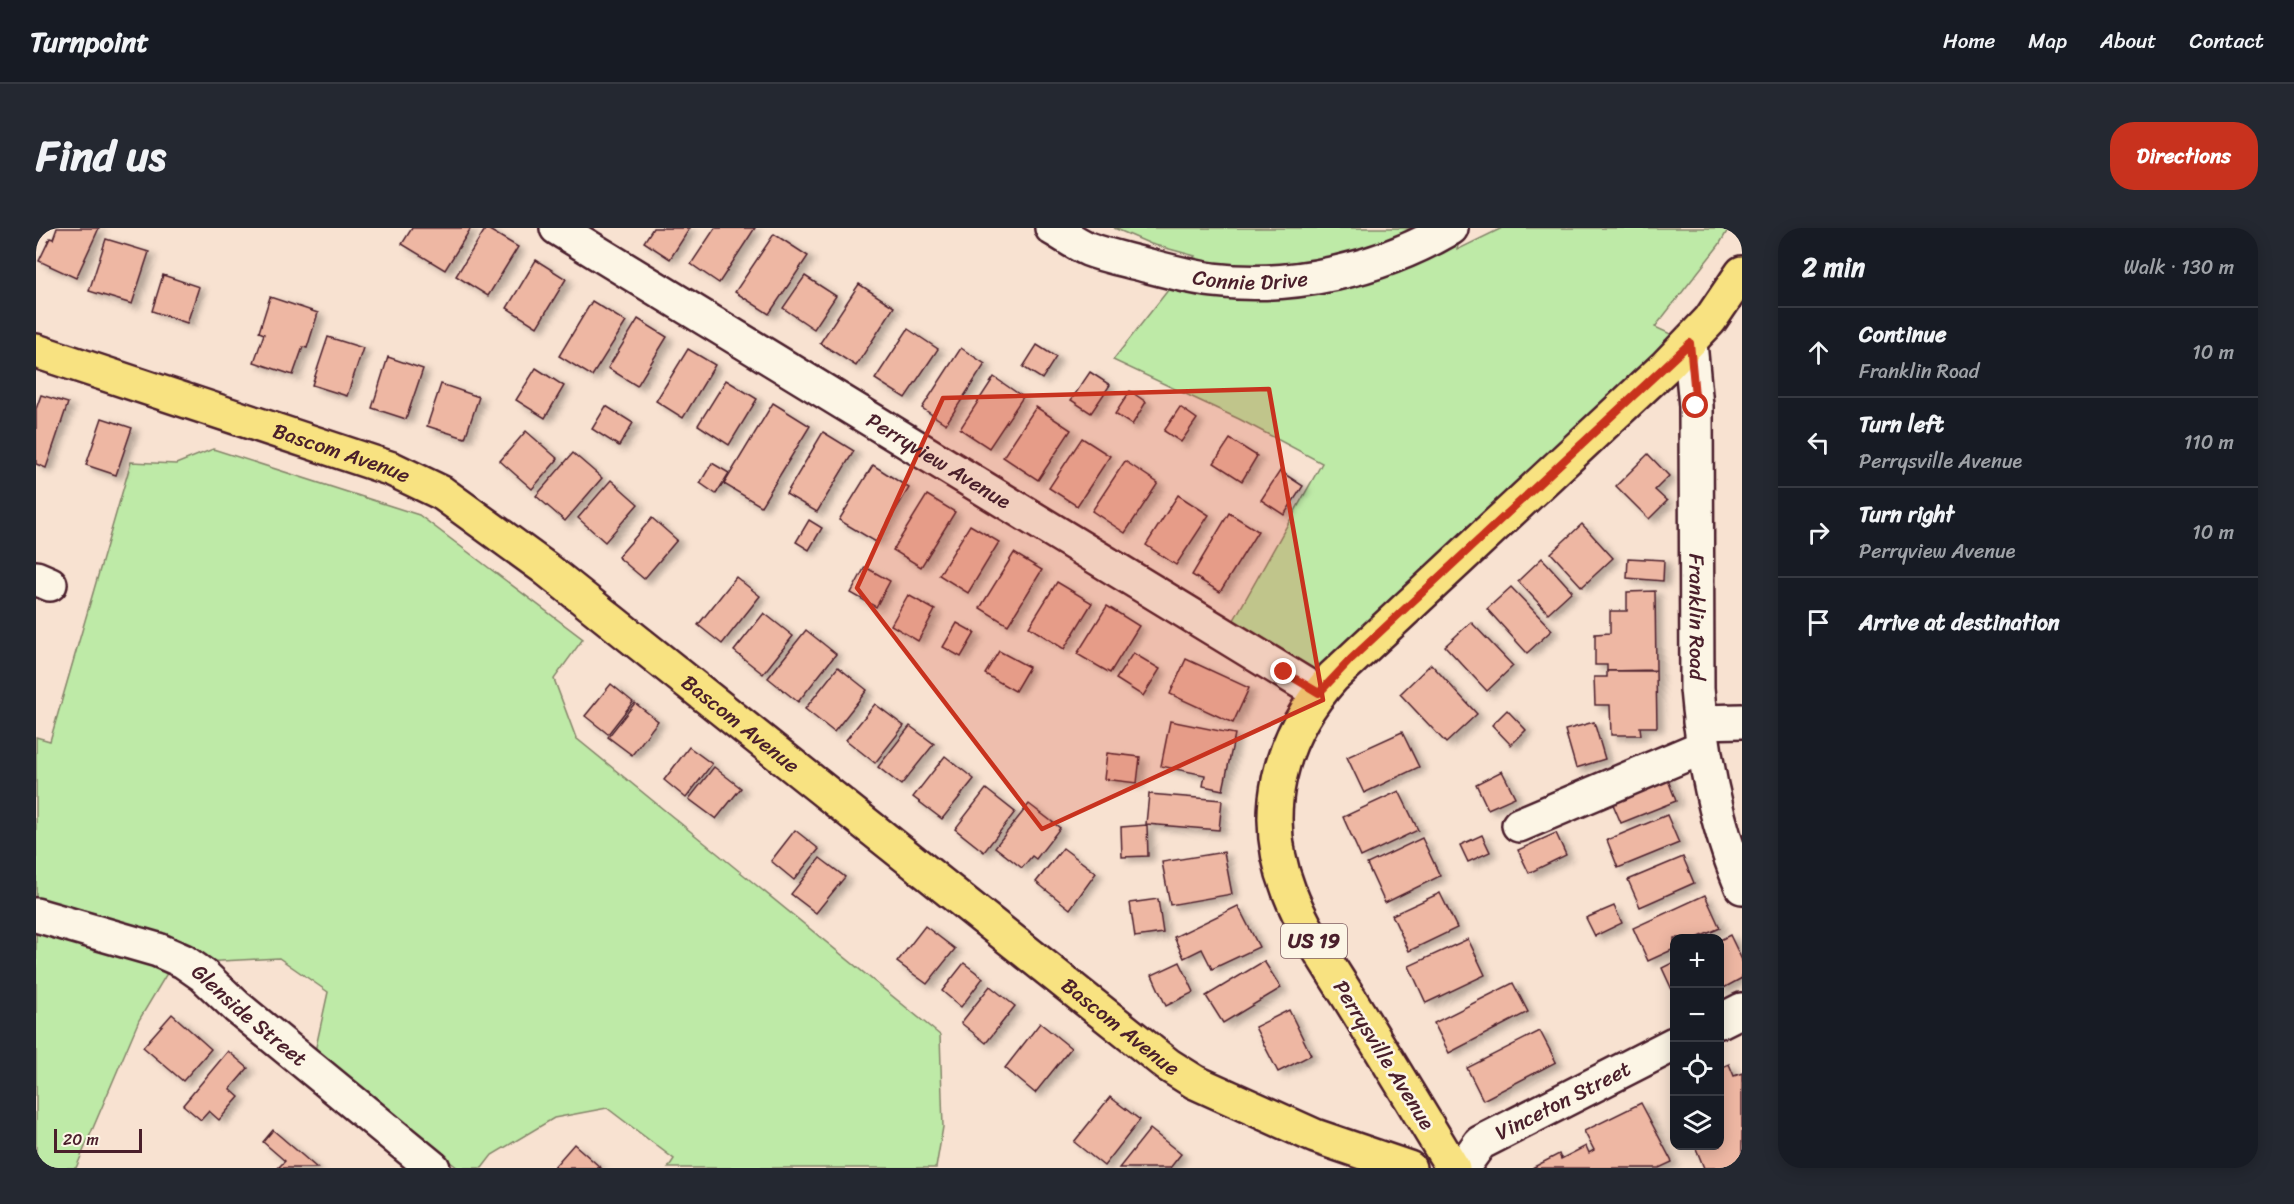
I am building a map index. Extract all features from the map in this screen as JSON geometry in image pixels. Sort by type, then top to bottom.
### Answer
[{"type":"main road","name":"Perrysville Avenue","points":[[1454,1168],[1297,910],[1282,869],[1275,828],[1277,785],[1289,745],[1297,726],[1319,693],[1351,659],[1690,343],[1710,320],[1742,273]]},
{"type":"main road","name":"Bascom Avenue","points":[[36,351],[392,469],[442,493],[545,568],[1168,1065],[1195,1082],[1315,1136],[1409,1168]]},
{"type":"street","name":"Perryview Avenue","points":[[557,228],[1319,693]]},
{"type":"street","name":"Connie Drive","points":[[1053,228],[1087,249],[1179,274],[1245,282],[1302,279],[1367,265],[1401,253],[1450,228]]},
{"type":"street","name":"Franklin Road","points":[[1690,343],[1696,406],[1697,689],[1702,734],[1719,825],[1742,887]]},
{"type":"street","points":[[1519,825],[1702,734],[1742,721]]},
{"type":"street","name":"Glenside Street","points":[[36,915],[158,950],[183,961],[203,975],[427,1166]]},
{"type":"street","points":[[1724,1019],[1742,1010]]},
{"type":"street","name":"Vinceton Street","points":[[1462,1168],[1480,1143],[1670,1046]]},
{"type":"highlighted area","points":[[1269,389],[1323,700],[1042,829],[857,588],[943,398]]},
{"type":"green space","points":[[1114,228],[1462,228],[1457,250],[1502,228],[1729,228],[1719,245],[1655,327],[1690,343],[1319,693],[1225,636],[1322,463],[1239,419],[1113,360],[1195,256],[1151,244]]},
{"type":"green space","points":[[213,449],[419,515],[583,639],[554,679],[576,738],[940,1035],[943,1127],[936,1168],[668,1168],[674,1159],[607,1108],[554,1118],[492,1155],[482,1168],[458,1168],[314,1056],[328,992],[279,958],[203,962],[36,901],[36,737],[50,741],[131,462],[176,464]]},
{"type":"green space","points":[[36,926],[169,970],[139,1020],[76,1168],[36,1168]]},
{"type":"building","points":[[57,228],[99,228],[76,278],[39,261]]},
{"type":"building","points":[[412,228],[471,228],[445,270],[402,244]]},
{"type":"building","points":[[486,228],[518,247],[488,296],[456,276]]},
{"type":"building","points":[[653,228],[690,228],[670,259],[644,242]]},
{"type":"building","points":[[715,228],[755,228],[719,283],[691,264]]},
{"type":"building","points":[[774,234],[808,256],[769,314],[735,292]]},
{"type":"building","points":[[106,239],[149,252],[132,304],[89,291]]},
{"type":"building","points":[[536,260],[566,279],[537,327],[507,308]]},
{"type":"building","points":[[163,275],[199,287],[187,323],[152,311]]},
{"type":"building","points":[[805,276],[836,296],[814,329],[783,308]]},
{"type":"building","points":[[859,284],[894,307],[856,366],[820,343]]},
{"type":"building","points":[[270,297],[318,313],[307,348],[303,347],[293,375],[254,362],[264,334],[259,332]]},
{"type":"building","points":[[592,301],[626,322],[592,376],[559,356]]},
{"type":"building","points":[[638,319],[667,337],[637,386],[608,368]]},
{"type":"building","points":[[908,329],[938,349],[905,398],[875,379]]},
{"type":"building","points":[[328,337],[363,348],[347,396],[312,385]]},
{"type":"building","points":[[1037,345],[1056,357],[1042,379],[1023,367]]},
{"type":"building","points":[[961,348],[985,364],[946,424],[922,408]]},
{"type":"building","points":[[688,349],[715,365],[683,418],[656,401]]},
{"type":"building","points":[[388,357],[423,369],[406,419],[372,408]]},
{"type":"building","points":[[536,368],[564,386],[545,418],[516,400]]},
{"type":"building","points":[[1090,372],[1110,385],[1091,413],[1071,400]]},
{"type":"building","points":[[994,377],[1023,397],[989,448],[960,429]]},
{"type":"building","points":[[726,380],[757,399],[729,445],[698,425]]},
{"type":"building","points":[[441,384],[479,397],[465,438],[427,426]]},
{"type":"building","points":[[1130,391],[1146,402],[1132,425],[1115,414]]},
{"type":"building","points":[[41,395],[68,403],[46,468],[36,464],[36,409]]},
{"type":"building","points":[[773,403],[810,426],[761,506],[724,484]]},
{"type":"building","points":[[606,406],[633,423],[619,446],[592,429]]},
{"type":"building","points":[[1036,407],[1071,430],[1038,480],[1003,457]]},
{"type":"building","points":[[1180,407],[1197,419],[1181,442],[1164,431]]},
{"type":"building","points":[[102,418],[132,428],[116,475],[86,465]]},
{"type":"building","points":[[526,431],[558,459],[532,489],[500,461]]},
{"type":"building","points":[[823,432],[854,451],[817,512],[786,494]]},
{"type":"building","points":[[1082,438],[1110,456],[1077,506],[1049,488]]},
{"type":"building","points":[[1230,439],[1257,456],[1242,481],[1214,463]]},
{"type":"building","points":[[573,453],[602,478],[565,521],[536,496]]},
{"type":"building","points":[[1648,454],[1669,476],[1655,490],[1667,501],[1649,519],[1616,486]]},
{"type":"building","points":[[1125,461],[1158,483],[1125,533],[1092,511]]},
{"type":"building","points":[[712,463],[729,473],[716,494],[700,483]]},
{"type":"building","points":[[873,465],[909,488],[876,542],[839,520]]},
{"type":"building","points":[[1280,471],[1303,486],[1284,515],[1261,500]]},
{"type":"building","points":[[611,480],[638,504],[605,542],[578,518]]},
{"type":"building","points":[[927,495],[955,512],[921,567],[893,550]]},
{"type":"building","points":[[1178,495],[1209,515],[1176,565],[1146,545]]},
{"type":"building","points":[[1229,513],[1258,531],[1220,592],[1192,575]]},
{"type":"building","points":[[652,518],[677,540],[644,579],[618,557]]},
{"type":"building","points":[[809,520],[822,528],[809,550],[796,542]]},
{"type":"building","points":[[1582,524],[1613,558],[1582,587],[1551,553]]},
{"type":"building","points":[[970,525],[999,542],[968,593],[939,575]]},
{"type":"building","points":[[1014,553],[1042,570],[1008,625],[980,608]]},
{"type":"building","points":[[1542,558],[1572,591],[1548,613],[1518,581]]},
{"type":"building","points":[[1628,558],[1664,560],[1663,581],[1627,578]]},
{"type":"building","points":[[865,567],[890,581],[876,607],[851,593]]},
{"type":"building","points":[[736,577],[760,596],[722,644],[698,625]]},
{"type":"building","points":[[1057,582],[1092,603],[1064,649],[1029,627]]},
{"type":"building","points":[[1511,587],[1552,630],[1527,653],[1487,609]]},
{"type":"building","points":[[1655,591],[1656,670],[1607,671],[1607,665],[1595,665],[1595,634],[1610,633],[1610,611],[1627,611],[1627,592]]},
{"type":"building","points":[[908,595],[935,610],[918,641],[891,625]]},
{"type":"building","points":[[1107,606],[1139,626],[1110,673],[1077,654]]},
{"type":"building","points":[[764,613],[793,636],[763,674],[734,651]]},
{"type":"building","points":[[1471,622],[1513,666],[1487,691],[1445,646]]},
{"type":"building","points":[[957,623],[975,633],[961,657],[943,647]]},
{"type":"building","points":[[806,630],[836,654],[798,702],[768,678]]},
{"type":"building","points":[[999,651],[1029,667],[1015,691],[985,674]]},
{"type":"building","points":[[1133,653],[1160,669],[1143,696],[1116,679]]},
{"type":"building","points":[[1186,659],[1249,688],[1233,723],[1170,694]]},
{"type":"building","points":[[1431,664],[1477,714],[1446,743],[1400,694]]},
{"type":"building","points":[[838,667],[867,690],[834,732],[805,709]]},
{"type":"building","points":[[1607,671],[1656,671],[1657,727],[1640,727],[1641,735],[1611,735],[1610,705],[1595,705],[1594,677],[1607,677]]},
{"type":"building","points":[[611,684],[633,702],[608,734],[585,716]]},
{"type":"building","points":[[635,703],[658,721],[632,755],[608,737]]},
{"type":"building","points":[[875,704],[904,726],[875,763],[846,740]]},
{"type":"building","points":[[1507,710],[1526,730],[1511,745],[1492,725]]},
{"type":"building","points":[[1170,721],[1235,734],[1223,790],[1203,786],[1205,775],[1161,766]]},
{"type":"building","points":[[1594,722],[1605,759],[1576,768],[1565,730]]},
{"type":"building","points":[[910,726],[934,744],[901,785],[878,767]]},
{"type":"building","points":[[1402,732],[1419,767],[1364,793],[1347,757]]},
{"type":"building","points":[[689,747],[712,764],[686,798],[664,780]]},
{"type":"building","points":[[1107,753],[1140,757],[1137,783],[1104,779]]},
{"type":"building","points":[[945,756],[974,779],[942,819],[913,797]]},
{"type":"building","points":[[714,767],[741,788],[716,819],[689,799]]},
{"type":"building","points":[[1502,771],[1515,797],[1488,809],[1476,784]]},
{"type":"building","points":[[1665,772],[1676,801],[1621,823],[1609,795]]},
{"type":"building","points":[[986,789],[1015,812],[984,852],[955,829]]},
{"type":"building","points":[[1399,791],[1418,830],[1361,857],[1343,817]]},
{"type":"building","points":[[1149,794],[1222,800],[1219,830],[1146,824]]},
{"type":"building","points":[[1029,804],[1060,828],[1036,859],[1032,856],[1022,868],[995,847]]},
{"type":"building","points":[[1667,815],[1679,843],[1618,868],[1607,840]]},
{"type":"building","points":[[1147,825],[1148,856],[1122,857],[1121,827]]},
{"type":"building","points":[[795,830],[819,849],[794,880],[771,861]]},
{"type":"building","points":[[1556,833],[1566,855],[1529,873],[1518,850]]},
{"type":"building","points":[[1482,835],[1490,852],[1468,862],[1460,845]]},
{"type":"building","points":[[1422,838],[1440,876],[1385,903],[1367,864]]},
{"type":"building","points":[[1063,848],[1096,873],[1070,909],[1036,882]]},
{"type":"building","points":[[1224,852],[1232,894],[1170,905],[1162,862]]},
{"type":"building","points":[[1683,857],[1694,883],[1640,907],[1628,880]]},
{"type":"building","points":[[820,858],[845,877],[816,913],[791,894]]},
{"type":"building","points":[[1440,893],[1457,928],[1409,951],[1392,915]]},
{"type":"building","points":[[1705,895],[1720,928],[1706,934],[1670,934],[1670,951],[1648,961],[1633,928]]},
{"type":"building","points":[[1158,899],[1163,933],[1135,937],[1130,903]]},
{"type":"building","points":[[1238,906],[1259,947],[1212,969],[1202,949],[1184,958],[1174,937]]},
{"type":"building","points":[[1614,906],[1622,923],[1595,936],[1586,918]]},
{"type":"building","points":[[925,926],[955,949],[927,984],[897,962]]},
{"type":"building","points":[[1730,935],[1742,960],[1742,978],[1724,988],[1724,938]]},
{"type":"building","points":[[1468,939],[1485,975],[1426,1003],[1409,966]]},
{"type":"building","points":[[1264,961],[1281,988],[1223,1023],[1206,996]]},
{"type":"building","points":[[1180,962],[1194,992],[1166,1006],[1152,975]]},
{"type":"building","points":[[964,963],[983,978],[961,1007],[942,991]]},
{"type":"building","points":[[1670,964],[1670,985],[1662,968]]},
{"type":"building","points":[[1513,983],[1528,1012],[1449,1053],[1434,1023]]},
{"type":"building","points":[[990,986],[1015,1006],[986,1043],[961,1023]]},
{"type":"building","points":[[1289,1010],[1311,1055],[1278,1072],[1255,1027]]},
{"type":"building","points":[[172,1014],[211,1049],[183,1081],[143,1047]]},
{"type":"building","points":[[1040,1023],[1071,1048],[1035,1093],[1005,1068]]},
{"type":"building","points":[[1540,1031],[1556,1062],[1483,1100],[1467,1068]]},
{"type":"building","points":[[228,1051],[248,1068],[230,1089],[239,1097],[219,1120],[209,1111],[201,1120],[183,1105]]},
{"type":"building","points":[[1729,1064],[1734,1076],[1742,1073],[1742,1168],[1704,1168],[1697,1150],[1724,1150],[1724,1066]]},
{"type":"building","points":[[1110,1097],[1140,1120],[1104,1166],[1074,1142]]},
{"type":"building","points":[[1641,1103],[1672,1162],[1659,1168],[1532,1168],[1559,1154],[1561,1159],[1586,1146],[1589,1153],[1594,1150],[1584,1131]]},
{"type":"building","points":[[1150,1129],[1181,1154],[1170,1168],[1119,1168]]},
{"type":"building","points":[[273,1130],[317,1168],[278,1168],[285,1161],[263,1142]]},
{"type":"building","points":[[574,1144],[601,1168],[553,1168]]},
{"type":"route","points":[[1284,672],[1319,693],[1351,659],[1690,343],[1696,406]]}]
